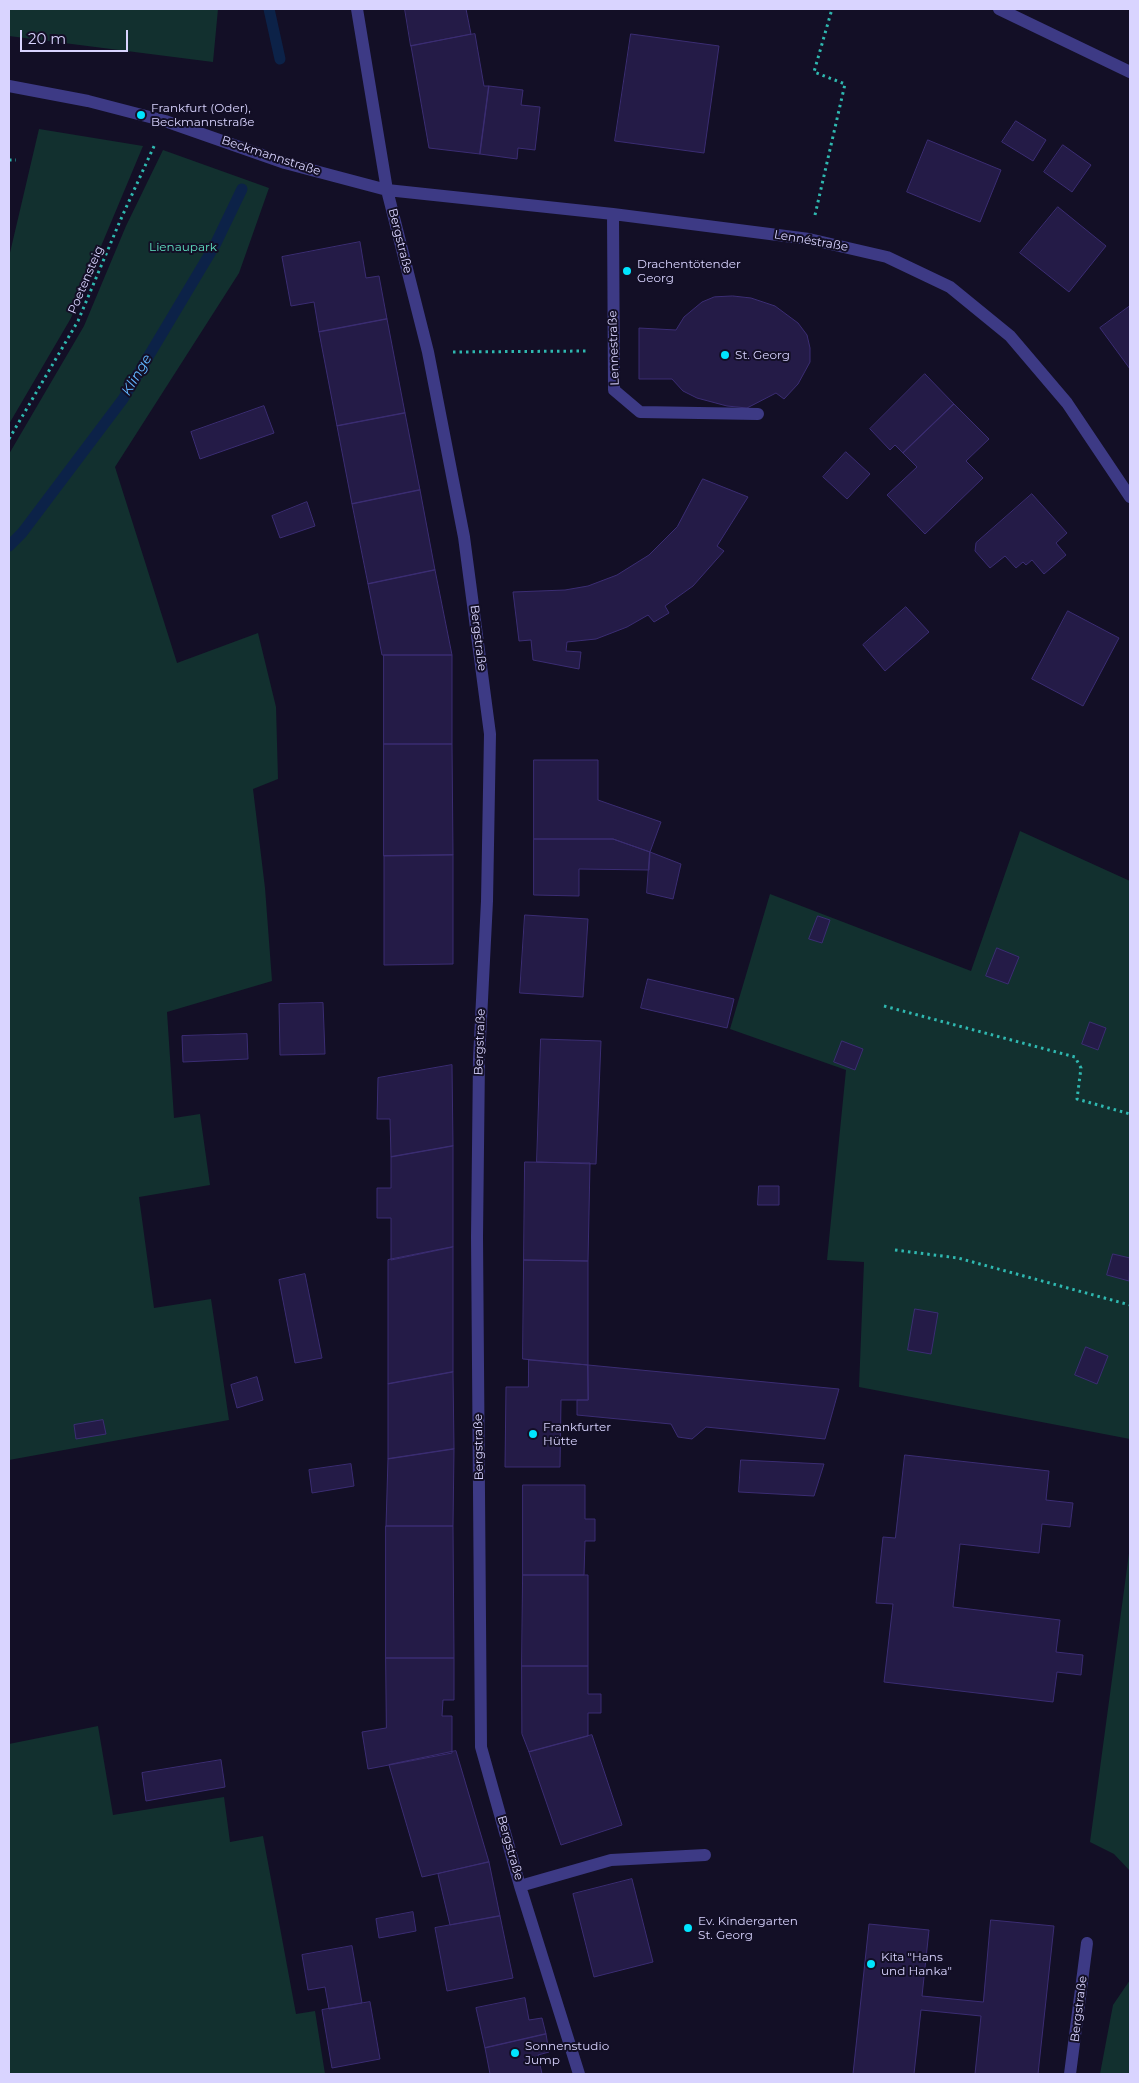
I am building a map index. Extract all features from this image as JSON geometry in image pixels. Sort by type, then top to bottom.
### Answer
[{"type":"street","name":"Bergstraße","points":[[357,9],[387,190],[428,352],[464,537],[490,734],[487,901],[479,1059],[477,1237],[481,1746],[520,1886],[579,2074]]},
{"type":"street","points":[[999,9],[1130,72]]},
{"type":"street","name":"Beckmannstraße","points":[[9,86],[88,101],[165,121],[285,163],[387,190]]},
{"type":"street","name":"Lennéstraße","points":[[387,190],[613,214],[809,239],[887,257],[950,287],[1010,336],[1067,404],[1130,497]]},
{"type":"street","name":"Lennestraße","points":[[613,214],[612,351],[614,390],[640,412],[758,414]]},
{"type":"street","points":[[520,1886],[611,1860],[705,1855]]},
{"type":"street","name":"Bergstraße","points":[[1070,2074],[1087,1943]]},
{"type":"path","points":[[809,239],[845,84],[814,72],[832,9]]},
{"type":"path","name":"Poetensteig","points":[[9,439],[78,321],[165,121]]},
{"type":"path","points":[[9,160],[16,160]]},
{"type":"path","points":[[428,352],[612,351]]},
{"type":"path","points":[[884,1006],[1075,1057],[1081,1068],[1077,1099],[1130,1114]]},
{"type":"path","points":[[895,1250],[958,1258],[1130,1305]]},
{"type":"green space","points":[[9,9],[218,9],[213,62],[9,36]]},
{"type":"green space","points":[[39,129],[143,146],[71,318],[9,424],[9,257]]},
{"type":"green space","name":"Lienaupark","points":[[163,150],[269,188],[239,273],[115,467],[177,663],[258,633],[276,707],[278,779],[253,789],[265,888],[272,981],[167,1012],[174,1118],[200,1114],[210,1185],[139,1197],[154,1308],[211,1299],[229,1420],[9,1460],[9,454],[84,326],[126,226]]},
{"type":"green space","points":[[1020,831],[1130,881],[1130,1439],[859,1387],[864,1262],[827,1260],[846,1070],[730,1029],[770,894],[971,971]]},
{"type":"green space","points":[[1130,1546],[1130,1871],[1114,1854],[1090,1842]]},
{"type":"green space","points":[[98,1726],[113,1815],[224,1797],[230,1842],[263,1836],[296,2014],[315,2011],[325,2074],[9,2074],[9,1744]]},
{"type":"green space","points":[[1130,1980],[1130,2074],[1100,2074],[1113,2005]]},
{"type":"building","points":[[405,9],[466,9],[471,34],[411,46]]},
{"type":"building","points":[[475,34],[484,86],[489,86],[480,154],[429,148],[411,46]]},
{"type":"building","points":[[631,34],[719,46],[704,153],[615,141]]},
{"type":"building","points":[[489,86],[523,90],[521,105],[540,107],[535,150],[518,148],[517,159],[480,154]]},
{"type":"building","points":[[1016,121],[1046,140],[1033,161],[1002,142]]},
{"type":"building","points":[[928,140],[1001,170],[980,222],[907,192]]},
{"type":"building","points":[[1063,145],[1091,165],[1072,192],[1044,172]]},
{"type":"building","points":[[1058,207],[1106,246],[1069,292],[1020,253]]},
{"type":"building","points":[[360,242],[366,278],[379,276],[387,319],[319,332],[314,302],[291,306],[282,257]]},
{"type":"building","name":"St. Georg","points":[[733,296],[751,298],[775,306],[798,323],[807,335],[810,348],[810,362],[798,384],[784,399],[776,393],[747,408],[727,406],[697,398],[683,391],[672,379],[639,379],[639,328],[676,330],[684,317],[702,302],[714,297]]},
{"type":"building","points":[[1130,306],[1130,369],[1100,328]]},
{"type":"building","points":[[387,319],[405,413],[337,426],[319,332]]},
{"type":"building","points":[[925,374],[954,404],[903,453],[895,445],[890,450],[870,429]]},
{"type":"building","points":[[954,404],[989,439],[966,461],[983,478],[925,534],[887,495],[917,467],[903,453]]},
{"type":"building","points":[[264,406],[274,433],[200,459],[191,432]]},
{"type":"building","points":[[405,413],[420,490],[352,504],[337,426]]},
{"type":"building","points":[[846,452],[870,474],[847,499],[823,477]]},
{"type":"building","points":[[703,479],[748,497],[717,546],[724,551],[693,586],[665,606],[669,613],[654,622],[648,615],[627,627],[596,639],[567,642],[566,651],[581,652],[579,669],[533,660],[531,640],[519,641],[513,592],[565,590],[588,586],[617,575],[649,555],[677,527]]},
{"type":"building","points":[[420,490],[435,570],[368,584],[352,504]]},
{"type":"building","points":[[1032,494],[1067,533],[1056,543],[1066,555],[1044,574],[1032,560],[1026,565],[1023,562],[1016,568],[1005,556],[990,568],[975,551],[976,543]]},
{"type":"building","points":[[307,502],[315,526],[280,538],[272,516]]},
{"type":"building","points":[[435,570],[452,655],[382,655],[368,584]]},
{"type":"building","points":[[906,607],[929,632],[885,671],[863,645]]},
{"type":"building","points":[[1068,611],[1119,638],[1083,706],[1032,679]]},
{"type":"building","points":[[384,655],[452,655],[452,744],[384,744]]},
{"type":"building","points":[[384,744],[452,744],[453,855],[384,856]]},
{"type":"building","points":[[534,760],[598,760],[598,800],[661,822],[650,852],[613,839],[534,839]]},
{"type":"building","points":[[534,839],[613,839],[650,852],[649,870],[579,869],[579,896],[534,895]]},
{"type":"building","points":[[650,852],[681,864],[673,899],[647,893]]},
{"type":"building","points":[[453,855],[453,964],[384,965],[384,856]]},
{"type":"building","points":[[525,915],[588,919],[583,997],[520,993]]},
{"type":"building","points":[[818,916],[830,920],[822,943],[809,939]]},
{"type":"building","points":[[997,948],[1019,957],[1008,984],[986,976]]},
{"type":"building","points":[[648,979],[734,999],[727,1028],[641,1008]]},
{"type":"building","points":[[323,1003],[325,1054],[280,1055],[279,1004]]},
{"type":"building","points":[[1090,1022],[1106,1028],[1098,1050],[1082,1044]]},
{"type":"building","points":[[247,1034],[248,1059],[183,1062],[182,1036]]},
{"type":"building","points":[[541,1039],[601,1041],[596,1164],[537,1162]]},
{"type":"building","points":[[842,1041],[863,1049],[855,1070],[834,1062]]},
{"type":"building","points":[[452,1065],[453,1146],[391,1157],[390,1119],[377,1119],[378,1078]]},
{"type":"building","points":[[453,1146],[453,1247],[391,1260],[391,1218],[377,1218],[377,1188],[391,1188],[391,1157]]},
{"type":"building","points":[[525,1162],[590,1163],[588,1261],[524,1260]]},
{"type":"building","points":[[759,1186],[779,1186],[779,1205],[758,1205]]},
{"type":"building","points":[[453,1247],[453,1372],[388,1384],[388,1260]]},
{"type":"building","points":[[1113,1254],[1130,1258],[1129,1281],[1107,1275]]},
{"type":"building","points":[[524,1260],[588,1261],[588,1365],[523,1359]]},
{"type":"building","points":[[305,1274],[322,1358],[295,1363],[279,1280]]},
{"type":"building","points":[[915,1309],[938,1313],[931,1354],[908,1350]]},
{"type":"building","points":[[1086,1347],[1108,1356],[1097,1384],[1075,1375]]},
{"type":"building","name":"Frankfurter Hütte","points":[[529,1360],[588,1365],[588,1400],[561,1400],[560,1467],[505,1467],[506,1387],[528,1387]]},
{"type":"building","points":[[588,1365],[839,1389],[825,1439],[706,1427],[692,1439],[678,1437],[671,1424],[577,1415],[577,1400],[588,1400]]},
{"type":"building","points":[[453,1372],[454,1449],[388,1459],[388,1384]]},
{"type":"building","points":[[257,1377],[263,1400],[237,1408],[231,1385]]},
{"type":"building","points":[[103,1420],[106,1434],[76,1439],[74,1425]]},
{"type":"building","points":[[454,1449],[453,1526],[386,1526],[388,1459]]},
{"type":"building","points":[[905,1455],[1049,1471],[1046,1500],[1073,1503],[1070,1527],[1042,1524],[1039,1553],[960,1544],[953,1607],[1060,1620],[1056,1652],[1083,1655],[1081,1675],[1057,1672],[1053,1702],[884,1682],[893,1604],[876,1603],[883,1537],[895,1538]]},
{"type":"building","points":[[741,1460],[824,1464],[814,1496],[739,1492]]},
{"type":"building","points":[[351,1464],[354,1486],[312,1493],[309,1470]]},
{"type":"building","points":[[523,1485],[585,1485],[585,1519],[595,1519],[595,1541],[585,1541],[584,1575],[523,1575]]},
{"type":"building","points":[[386,1526],[453,1526],[454,1658],[386,1658]]},
{"type":"building","points":[[523,1575],[588,1575],[588,1666],[522,1666]]},
{"type":"building","points":[[386,1658],[454,1658],[454,1700],[443,1700],[442,1716],[452,1716],[452,1753],[368,1769],[362,1732],[386,1728]]},
{"type":"building","points":[[522,1666],[588,1666],[588,1694],[601,1694],[601,1713],[588,1713],[588,1736],[529,1752],[522,1734]]},
{"type":"building","points":[[592,1735],[622,1825],[561,1845],[529,1752]]},
{"type":"building","points":[[456,1751],[489,1862],[422,1877],[389,1765]]},
{"type":"building","points":[[221,1760],[225,1787],[146,1801],[142,1773]]},
{"type":"building","points":[[489,1862],[500,1916],[450,1925],[438,1874]]},
{"type":"building","points":[[632,1879],[653,1962],[594,1977],[573,1894]]},
{"type":"building","points":[[413,1912],[416,1931],[379,1938],[376,1919]]},
{"type":"building","points":[[500,1916],[513,1978],[447,1991],[435,1928]]},
{"type":"building","points":[[991,1920],[1054,1926],[1038,2074],[975,2074],[981,2016],[921,2010],[914,2074],[853,2074],[869,1924],[929,1930],[922,1996],[983,2002]]},
{"type":"building","points":[[352,1946],[362,2003],[329,2009],[325,1987],[308,1990],[302,1955]]},
{"type":"building","points":[[525,1998],[529,2020],[542,2018],[546,2034],[485,2048],[476,2008]]},
{"type":"building","points":[[370,2002],[380,2059],[332,2068],[322,2010]]},
{"type":"building","name":"Sonnenstudio Jump","points":[[546,2034],[549,2052],[538,2055],[542,2074],[490,2074],[485,2048]]},
{"type":"waterway","name":"Klinge","points":[[269,9],[280,59]]},
{"type":"waterway","name":"Klinge","points":[[9,546],[22,533],[123,399],[215,245],[242,189]]},
{"type":"place","name":"Frankfurt (Oder), Beckmannstraße","points":[[141,115]]},
{"type":"place","name":"Drachentötender Georg","points":[[627,271]]},
{"type":"place","name":"St. Georg","points":[[725,355]]},
{"type":"place","name":"Frankfurter Hütte","points":[[533,1434]]},
{"type":"place","name":"Ev. Kindergarten St. Georg","points":[[688,1928]]},
{"type":"place","name":"Kita \"Hans und Hanka\"","points":[[871,1964]]},
{"type":"place","name":"Sonnenstudio Jump","points":[[515,2053]]}]
